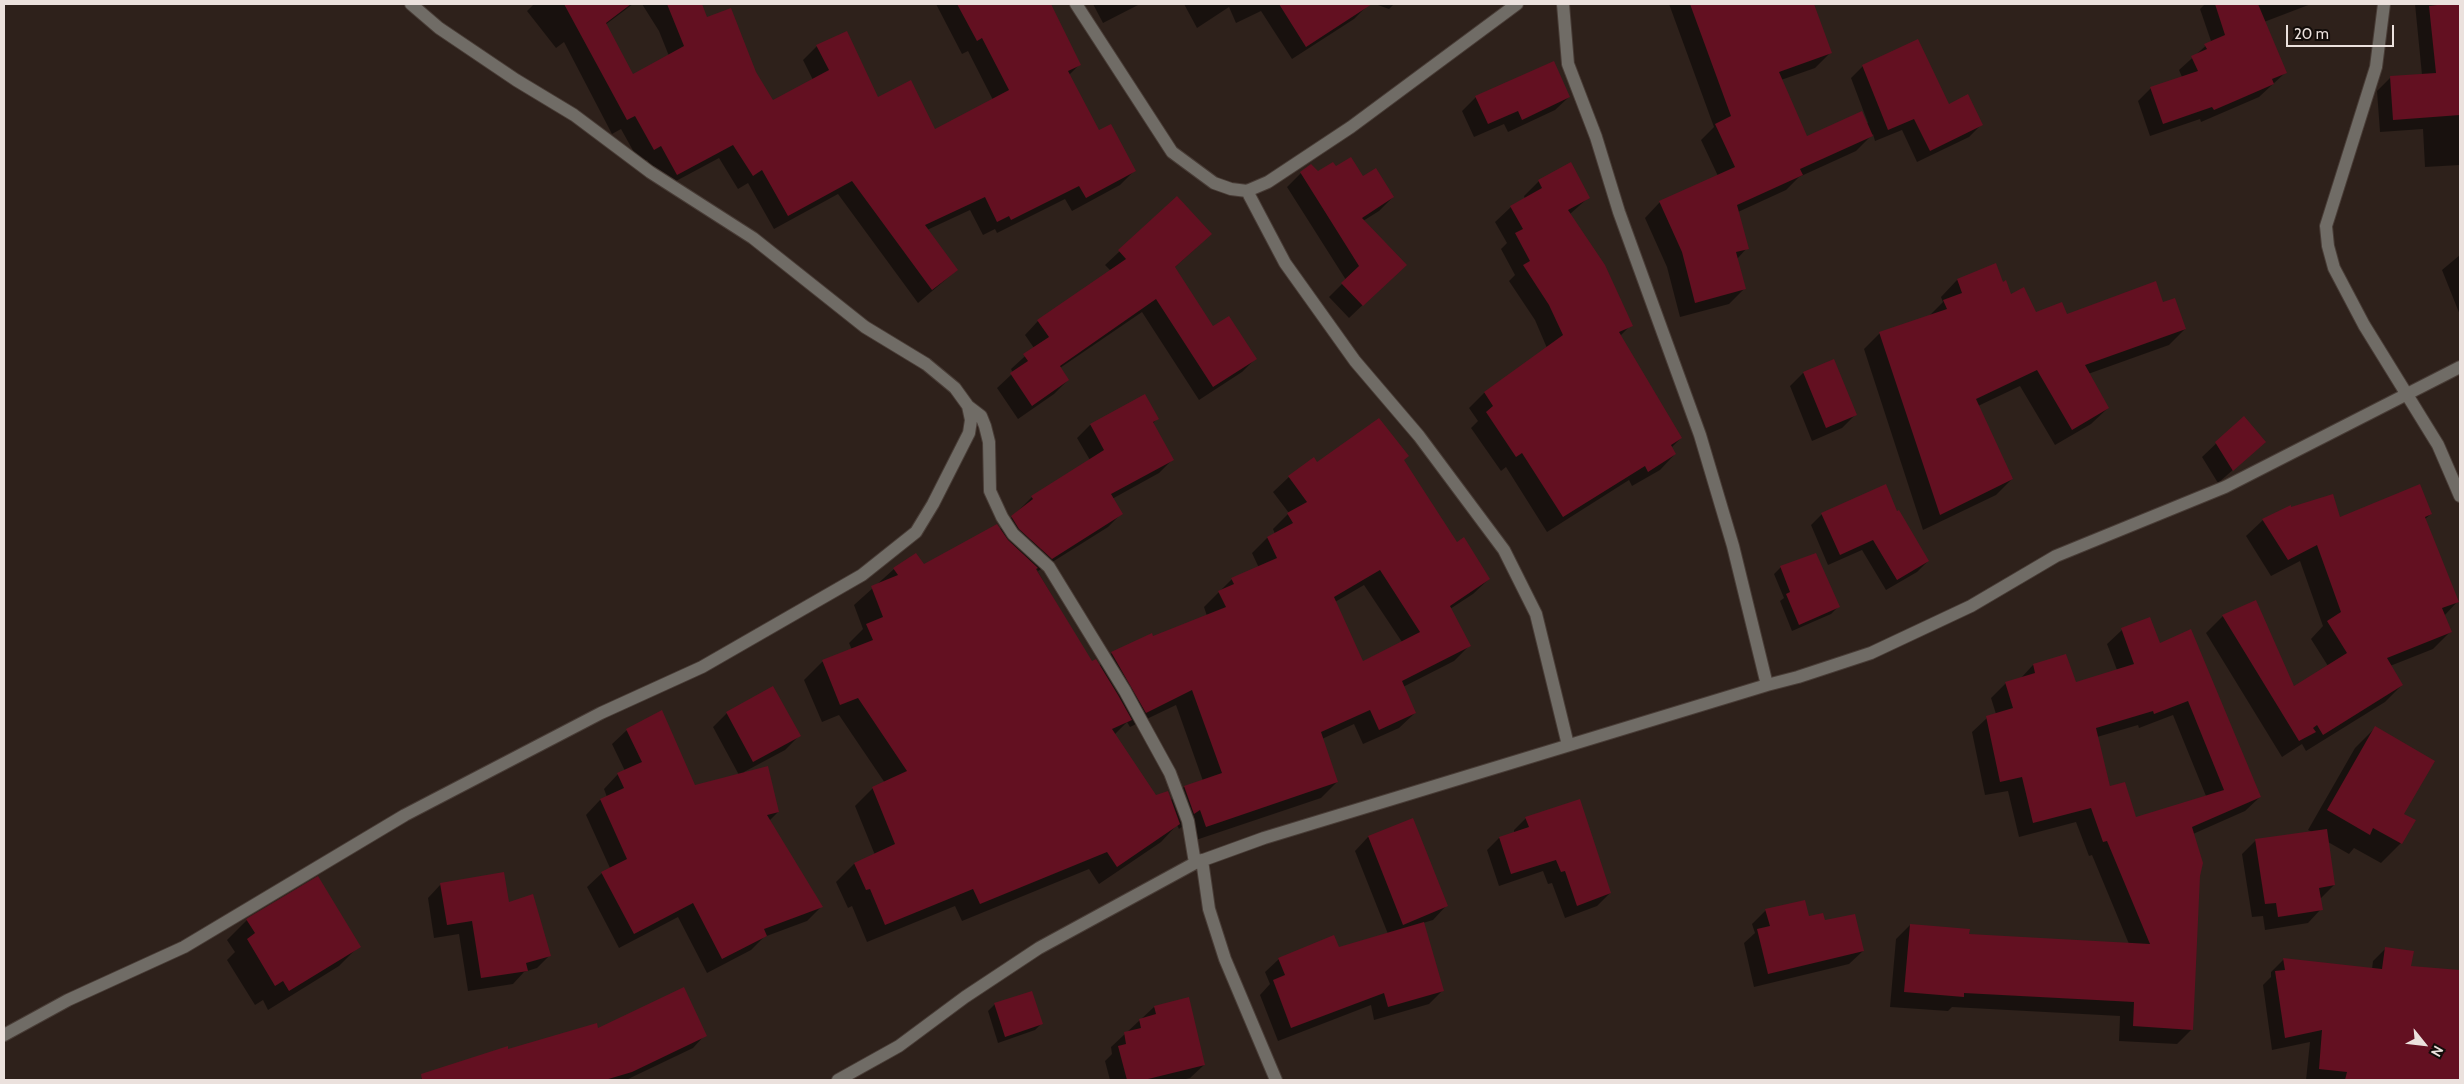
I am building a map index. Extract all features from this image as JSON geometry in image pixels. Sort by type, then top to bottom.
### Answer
[{"type":"street","points":[[411,4],[439,28],[516,80],[574,115],[650,172],[753,238],[865,326],[926,364],[955,388],[968,406],[981,416],[989,442],[990,491],[1002,517],[1014,534],[1049,567],[1125,691],[1170,773],[1188,821],[1199,862],[1208,909],[1225,959],[1276,1080]]},
{"type":"street","points":[[1076,4],[1172,152],[1214,183],[1231,189],[1247,191],[1268,182],[1350,127],[1517,4]]},
{"type":"street","points":[[1562,4],[1568,64],[1596,137],[1620,212],[1700,434],[1733,546],[1767,685]]},
{"type":"street","points":[[2384,4],[2376,67],[2326,226],[2334,268],[2364,325],[2438,445],[2460,496]]},
{"type":"street","points":[[1247,191],[1285,263],[1355,361],[1419,436],[1504,550],[1536,614],[1568,745]]},
{"type":"street","points":[[838,1080],[899,1046],[965,997],[1040,948],[1199,862],[1264,838],[1798,677],[1888,645],[1971,606],[2056,556],[2225,487],[2460,367]]},
{"type":"street","points":[[4,1035],[68,1000],[184,947],[405,814],[601,714],[702,667],[862,575],[916,532],[958,459],[969,433],[968,406]]},
{"type":"building","points":[[564,4],[631,4],[606,23],[633,74],[684,46],[667,4],[702,4],[707,17],[731,8],[756,72],[773,100],[829,70],[816,45],[847,31],[878,97],[911,80],[935,129],[1009,90],[982,38],[977,41],[957,4],[1051,4],[1081,65],[1068,71],[1099,130],[1111,124],[1136,171],[1086,198],[1079,186],[1011,220],[1009,216],[997,222],[985,197],[925,225],[958,270],[932,290],[852,181],[788,216],[762,170],[753,176],[733,145],[677,175],[661,146],[654,150],[635,116],[627,120]]},
{"type":"building","points":[[1279,4],[1372,4],[1306,47]]},
{"type":"building","points":[[1690,4],[1814,4],[1832,53],[1779,72],[1807,136],[1862,111],[1873,136],[1800,169],[1803,175],[1737,205],[1749,249],[1736,252],[1746,289],[1695,303],[1682,252],[1659,201],[1735,167],[1715,124],[1731,116]]},
{"type":"building","points":[[2215,4],[2258,4],[2287,73],[2272,79],[2274,84],[2214,110],[2212,107],[2163,124],[2150,87],[2198,71],[2191,56],[2207,49],[2204,44],[2225,35]]},
{"type":"building","points":[[2460,4],[2460,115],[2393,120],[2390,76],[2436,73],[2429,6]]},
{"type":"building","points":[[1918,39],[1949,104],[1968,94],[1983,125],[1930,151],[1914,119],[1888,130],[1862,65]]},
{"type":"building","points":[[1554,61],[1570,97],[1522,120],[1518,111],[1488,124],[1475,96]]},
{"type":"building","points":[[1351,157],[1363,176],[1376,168],[1394,197],[1362,218],[1407,265],[1363,306],[1341,283],[1359,266],[1300,172],[1311,164],[1318,171],[1333,162],[1336,166]]},
{"type":"building","points":[[1571,162],[1590,198],[1568,210],[1605,265],[1633,326],[1619,332],[1682,438],[1671,445],[1676,454],[1648,472],[1645,466],[1563,517],[1522,453],[1516,457],[1486,412],[1493,406],[1484,392],[1563,335],[1549,305],[1523,265],[1530,261],[1515,233],[1523,229],[1510,206],[1542,188],[1538,180]]},
{"type":"building","points":[[1177,196],[1212,234],[1175,267],[1213,326],[1229,316],[1257,359],[1213,387],[1156,299],[1060,366],[1069,380],[1032,406],[1010,373],[1028,361],[1023,354],[1049,337],[1037,320],[1126,259],[1118,250]]},
{"type":"building","points":[[1996,263],[2003,282],[2006,280],[2011,294],[2024,287],[2036,312],[2062,302],[2067,314],[2156,281],[2163,302],[2175,298],[2186,329],[2085,365],[2109,408],[2072,430],[2037,370],[1976,399],[2013,479],[1940,515],[1879,332],[1947,309],[1943,300],[1962,293],[1957,279]]},
{"type":"building","points":[[1834,359],[1857,415],[1826,428],[1803,372]]},
{"type":"building","points":[[1145,394],[1159,419],[1153,422],[1174,460],[1111,494],[1123,514],[1052,559],[1019,529],[1011,516],[1033,499],[1031,496],[1104,450],[1090,424]]},
{"type":"building","points":[[2244,416],[2266,442],[2233,471],[2215,442]]},
{"type":"building","points":[[1379,418],[1409,456],[1404,460],[1457,542],[1464,537],[1490,579],[1450,606],[1471,646],[1402,681],[1416,713],[1379,730],[1370,710],[1321,732],[1338,782],[1206,827],[1200,810],[1194,814],[1184,786],[1222,773],[1192,690],[1146,713],[1111,652],[1152,633],[1153,636],[1226,607],[1218,591],[1234,584],[1231,578],[1277,558],[1267,537],[1293,523],[1287,513],[1307,502],[1288,476],[1314,457],[1317,462]],"holes":[[[1380,570],[1420,632],[1363,661],[1334,597]]]},
{"type":"building","points":[[1886,484],[1897,511],[1899,510],[1929,561],[1897,580],[1873,540],[1840,555],[1821,513]]},
{"type":"building","points":[[2420,484],[2432,514],[2425,517],[2459,602],[2442,608],[2452,632],[2387,658],[2403,685],[2323,735],[2317,725],[2313,728],[2316,732],[2299,741],[2222,615],[2256,600],[2294,686],[2347,653],[2327,621],[2341,612],[2317,545],[2288,560],[2262,519],[2291,505],[2291,507],[2333,494],[2340,517]]},
{"type":"building","points":[[997,524],[1008,540],[1038,568],[1036,569],[1092,661],[1096,659],[1118,695],[1132,720],[1112,729],[1156,795],[1168,791],[1180,824],[1117,867],[1107,852],[980,904],[973,889],[885,925],[870,889],[866,890],[854,863],[895,844],[872,787],[907,771],[858,698],[840,705],[822,660],[873,640],[866,624],[883,617],[871,586],[898,575],[893,568],[916,553],[924,564]]},
{"type":"building","points":[[1816,553],[1840,607],[1799,625],[1786,594],[1790,592],[1780,566]]},
{"type":"building","points":[[2150,617],[2160,643],[2191,629],[2261,797],[2192,827],[2203,863],[2200,876],[2193,1030],[2133,1026],[2134,1002],[1964,993],[1964,997],[1904,992],[1910,924],[1970,929],[1969,934],[2150,944],[2107,841],[2103,842],[2091,808],[2033,823],[2022,777],[2000,782],[1986,716],[2013,708],[2005,682],[2035,673],[2033,664],[2066,654],[2076,682],[2134,664],[2121,628]],"holes":[[[2188,701],[2224,790],[2136,817],[2125,782],[2110,786],[2096,728],[2153,711],[2154,714]]]},
{"type":"building","points":[[773,686],[801,736],[753,762],[726,712]]},
{"type":"building","points":[[662,710],[695,785],[768,766],[779,812],[767,815],[823,907],[764,929],[767,936],[722,959],[693,903],[634,934],[601,872],[627,859],[600,799],[624,788],[617,773],[642,762],[626,729]]},
{"type":"building","points":[[2375,726],[2435,761],[2404,814],[2416,820],[2402,844],[2373,828],[2370,835],[2327,810]]},
{"type":"building","points":[[1580,799],[1611,893],[1577,906],[1565,871],[1561,872],[1556,860],[1511,874],[1499,837],[1529,827],[1525,817]]},
{"type":"building","points":[[1413,818],[1448,906],[1403,925],[1368,836]]},
{"type":"building","points":[[2327,829],[2335,885],[2319,888],[2323,910],[2278,917],[2276,903],[2265,904],[2255,839]]},
{"type":"building","points":[[504,872],[509,902],[533,894],[551,956],[526,963],[528,971],[481,978],[472,921],[447,925],[440,883]]},
{"type":"building","points":[[318,876],[361,947],[289,991],[283,981],[275,986],[247,939],[255,933],[246,919]]},
{"type":"building","points":[[1805,900],[1809,916],[1823,913],[1825,920],[1855,914],[1864,951],[1768,974],[1757,929],[1770,926],[1765,909]]},
{"type":"building","points":[[1424,922],[1444,991],[1388,1007],[1384,993],[1291,1028],[1273,980],[1285,975],[1278,958],[1334,935],[1339,947]]},
{"type":"building","points":[[2385,947],[2414,951],[2411,966],[2460,970],[2460,1080],[2345,1080],[2347,1072],[2319,1069],[2322,1030],[2285,1038],[2275,971],[2285,970],[2283,958],[2382,969]]},
{"type":"building","points":[[684,987],[707,1036],[632,1072],[605,1080],[422,1080],[421,1074],[508,1046],[508,1049],[597,1023],[598,1028]]},
{"type":"building","points":[[1032,991],[1043,1024],[1005,1037],[994,1003]]},
{"type":"building","points":[[1189,997],[1205,1065],[1144,1080],[1127,1080],[1118,1046],[1126,1044],[1124,1032],[1141,1028],[1139,1019],[1156,1014],[1154,1006]]}]
